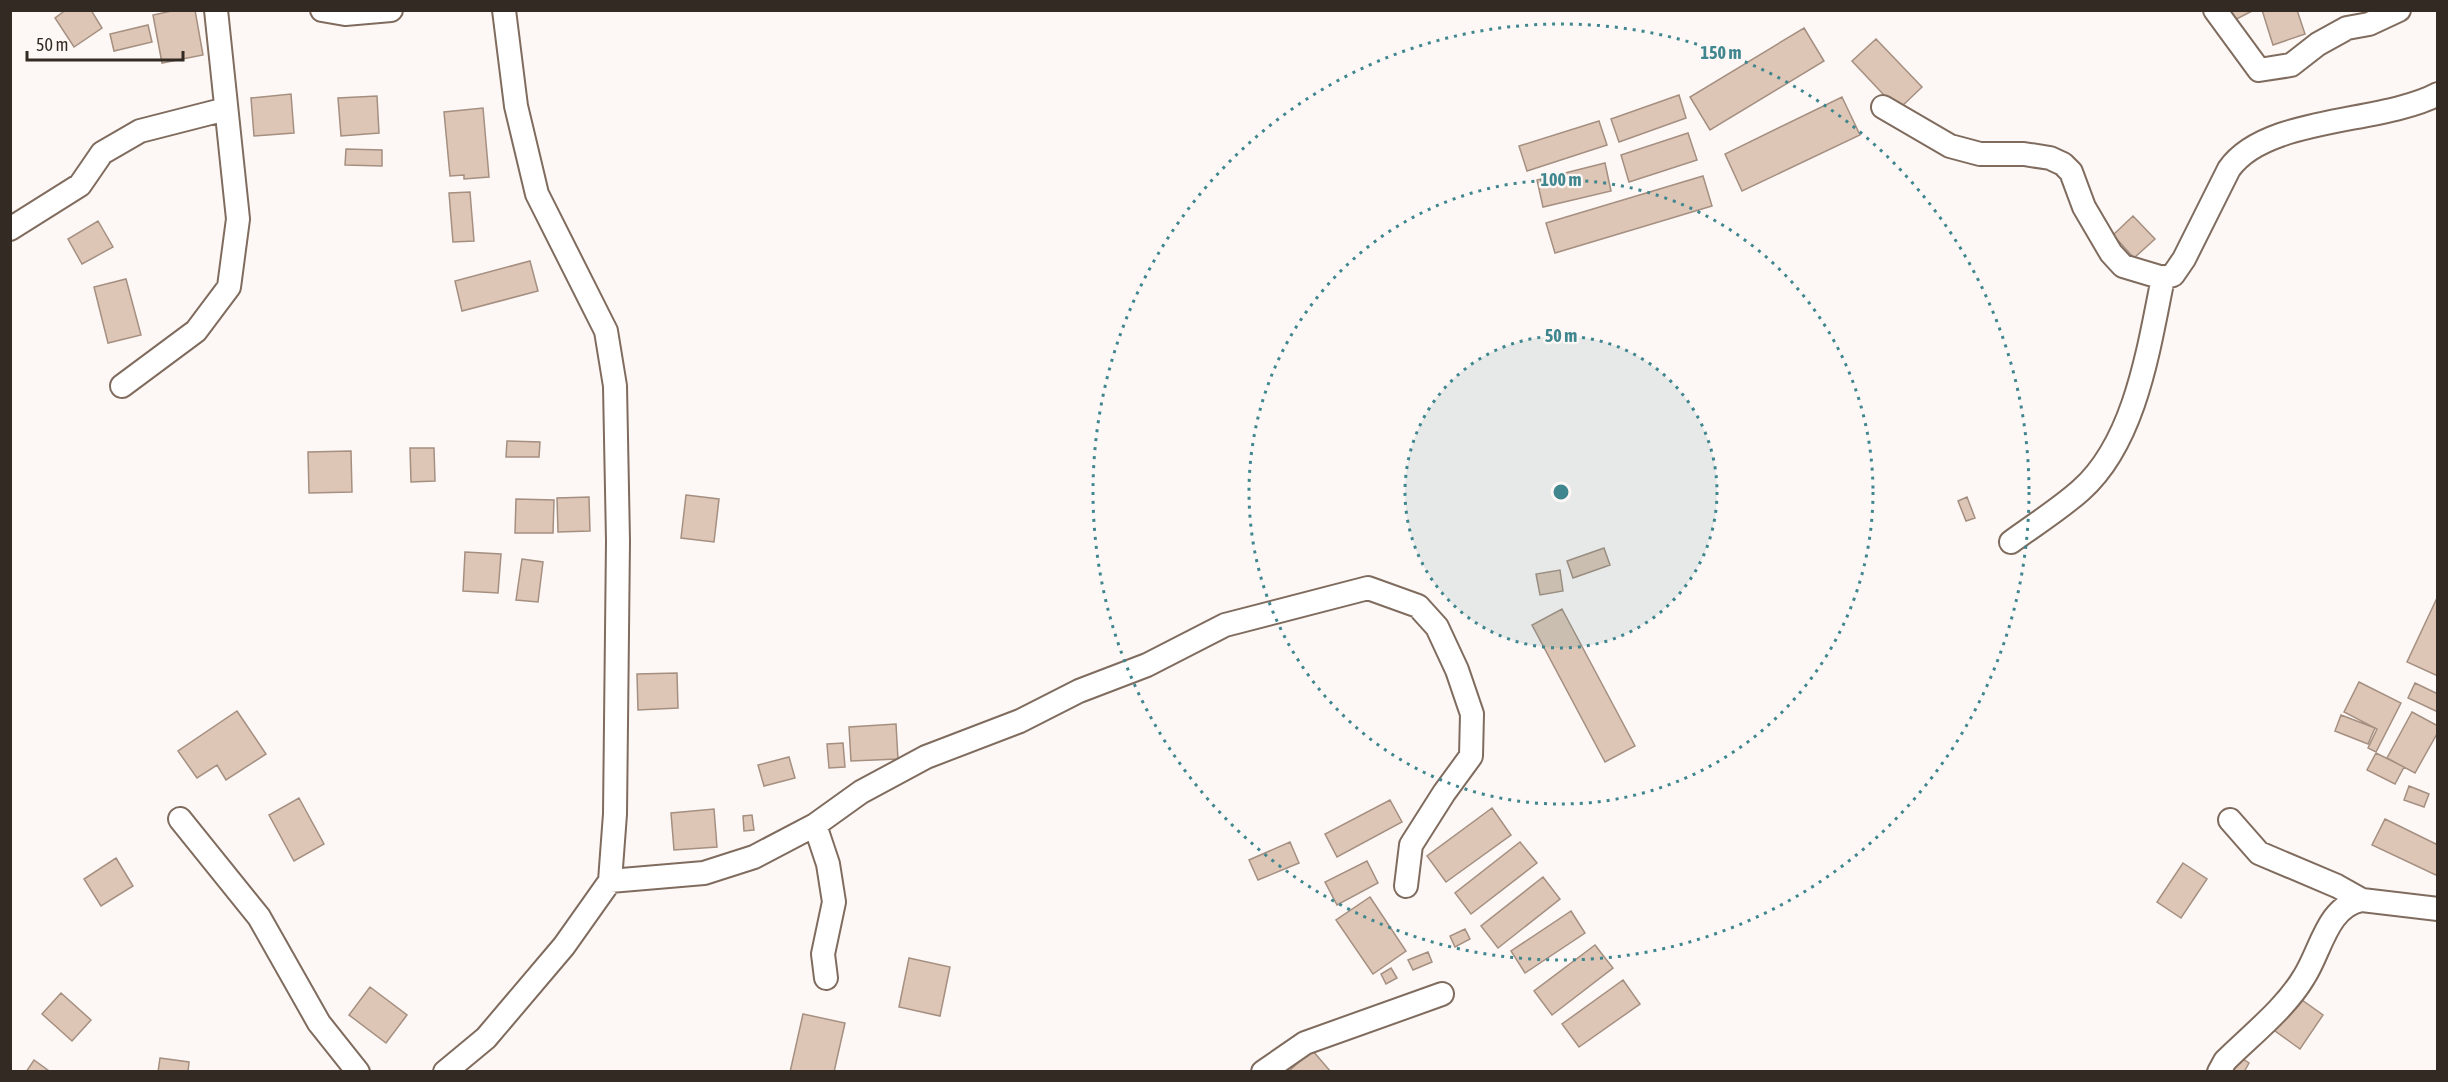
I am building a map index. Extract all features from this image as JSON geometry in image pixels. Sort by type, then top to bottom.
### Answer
[{"type":"street","points":[[122,386],[196,331],[229,287],[238,219],[216,10]]},
{"type":"street","points":[[322,10],[345,14],[392,10]]},
{"type":"street","points":[[454,1069],[486,1038],[550,963],[610,881],[616,780],[618,541],[615,386],[606,331],[537,194],[516,106],[504,10]]},
{"type":"street","points":[[2215,10],[2259,70],[2291,64],[2318,44],[2347,28],[2369,24],[2399,10]]},
{"type":"street","points":[[1882,107],[1950,146],[1980,154],[2025,154],[2050,158],[2063,164],[2071,172],[2084,207],[2111,253],[2123,266],[2163,278],[2173,275],[2184,259],[2229,169],[2237,158],[2250,148],[2306,128],[2419,104],[2438,94]]},
{"type":"street","points":[[10,229],[80,185],[102,153],[140,131],[226,109]]},
{"type":"street","points":[[2010,542],[2082,489],[2113,450],[2142,382],[2163,278]]},
{"type":"street","points":[[610,881],[704,873],[754,857],[815,825],[861,792],[926,757],[1020,721],[1079,691],[1147,665],[1225,625],[1368,588],[1418,606],[1437,627],[1457,670],[1472,714],[1471,756],[1411,844],[1406,886]]},
{"type":"street","points":[[180,819],[259,917],[319,1023],[358,1071]]},
{"type":"street","points":[[2230,820],[2259,853],[2337,886],[2362,900]]},
{"type":"street","points":[[815,825],[828,864],[834,902],[823,954],[826,978]]},
{"type":"street","points":[[2219,1071],[2225,1060],[2283,1003],[2304,978],[2340,911],[2352,902],[2362,900],[2438,909]]},
{"type":"street","points":[[1263,1071],[1305,1043],[1442,994]]},
{"type":"building","points":[[62,10],[91,10],[102,28],[74,47],[55,18],[63,12]]},
{"type":"building","points":[[176,10],[195,10],[203,55],[162,63],[153,15]]},
{"type":"building","points":[[2221,10],[2254,10],[2227,24]]},
{"type":"building","points":[[2262,10],[2297,10],[2305,34],[2273,45]]},
{"type":"building","points":[[148,25],[152,42],[114,51],[110,34]]},
{"type":"building","points":[[1804,28],[1824,61],[1710,130],[1690,97]]},
{"type":"building","points":[[1876,39],[1922,87],[1898,110],[1852,61]]},
{"type":"building","points":[[291,94],[294,133],[254,136],[251,98]]},
{"type":"building","points":[[1679,95],[1686,118],[1619,142],[1611,119]]},
{"type":"building","points":[[377,96],[379,133],[341,136],[338,98]]},
{"type":"building","points":[[1842,97],[1860,135],[1742,191],[1725,154]]},
{"type":"building","points":[[483,108],[489,177],[464,179],[464,175],[450,176],[444,112]]},
{"type":"building","points":[[1599,121],[1607,145],[1527,171],[1519,146]]},
{"type":"building","points":[[1688,133],[1697,160],[1629,182],[1621,155]]},
{"type":"building","points":[[346,149],[382,150],[382,166],[345,165]]},
{"type":"building","points":[[1605,163],[1611,191],[1543,207],[1537,180]]},
{"type":"building","points":[[1703,176],[1712,206],[1555,253],[1546,223]]},
{"type":"building","points":[[470,192],[474,241],[453,242],[449,193]]},
{"type":"building","points":[[2133,216],[2155,239],[2134,258],[2113,235]]},
{"type":"building","points":[[98,221],[113,247],[82,264],[68,239]]},
{"type":"building","points":[[530,261],[538,291],[462,311],[455,281]]},
{"type":"building","points":[[126,279],[141,335],[108,343],[94,287]]},
{"type":"building","points":[[507,441],[540,442],[539,457],[506,457]]},
{"type":"building","points":[[410,448],[434,448],[435,481],[411,482]]},
{"type":"building","points":[[351,451],[352,492],[309,493],[308,452]]},
{"type":"building","points":[[686,495],[719,499],[714,542],[681,538]]},
{"type":"building","points":[[589,497],[590,531],[558,532],[557,498]]},
{"type":"building","points":[[1967,497],[1975,518],[1966,521],[1958,501]]},
{"type":"building","points":[[516,499],[554,500],[553,533],[515,533]]},
{"type":"building","points":[[1604,548],[1610,565],[1573,578],[1567,561]]},
{"type":"building","points":[[465,552],[501,554],[498,593],[463,591]]},
{"type":"building","points":[[522,559],[543,562],[538,602],[516,600]]},
{"type":"building","points":[[1560,570],[1563,591],[1540,595],[1536,574]]},
{"type":"building","points":[[2438,599],[2438,676],[2407,662]]},
{"type":"building","points":[[1562,609],[1635,746],[1605,762],[1532,625]]},
{"type":"building","points":[[677,673],[678,708],[638,710],[637,674]]},
{"type":"building","points":[[2359,682],[2401,703],[2376,752],[2368,748],[2377,729],[2344,712]]},
{"type":"building","points":[[2415,683],[2438,694],[2438,712],[2408,698]]},
{"type":"building","points":[[237,711],[266,754],[226,780],[217,765],[197,778],[178,751]]},
{"type":"building","points":[[2412,712],[2438,726],[2438,732],[2415,773],[2387,758]]},
{"type":"building","points":[[2341,715],[2375,728],[2368,744],[2335,731]]},
{"type":"building","points":[[896,724],[898,759],[851,761],[849,727]]},
{"type":"building","points":[[843,743],[845,767],[829,768],[827,744]]},
{"type":"building","points":[[2376,753],[2404,767],[2395,784],[2367,770]]},
{"type":"building","points":[[789,757],[795,778],[764,786],[758,765]]},
{"type":"building","points":[[2409,786],[2429,794],[2424,807],[2404,800]]},
{"type":"building","points":[[299,798],[324,844],[294,861],[269,815]]},
{"type":"building","points":[[1390,800],[1402,822],[1337,857],[1325,834]]},
{"type":"building","points":[[1492,808],[1511,835],[1446,882],[1427,856]]},
{"type":"building","points":[[714,809],[717,847],[674,850],[671,813]]},
{"type":"building","points":[[752,815],[754,830],[744,831],[743,816]]},
{"type":"building","points":[[2385,819],[2438,845],[2438,876],[2372,845]]},
{"type":"building","points":[[1290,842],[1299,863],[1258,880],[1249,860]]},
{"type":"building","points":[[1520,842],[1537,863],[1471,914],[1455,893]]},
{"type":"building","points":[[116,858],[133,886],[101,906],[84,879]]},
{"type":"building","points":[[1367,861],[1378,883],[1337,905],[1325,882]]},
{"type":"building","points":[[2183,863],[2207,879],[2181,918],[2157,902]]},
{"type":"building","points":[[1543,877],[1560,899],[1498,948],[1481,926]]},
{"type":"building","points":[[1370,897],[1406,951],[1373,974],[1336,920]]},
{"type":"building","points":[[1571,911],[1585,933],[1525,973],[1511,951]]},
{"type":"building","points":[[1465,929],[1470,939],[1455,947],[1450,936]]},
{"type":"building","points":[[1595,945],[1613,968],[1552,1015],[1534,991]]},
{"type":"building","points":[[1428,952],[1432,962],[1413,970],[1408,960]]},
{"type":"building","points":[[909,958],[950,967],[940,1016],[899,1007]]},
{"type":"building","points":[[1391,968],[1397,978],[1386,984],[1381,974]]},
{"type":"building","points":[[1623,980],[1640,1004],[1579,1047],[1562,1024]]},
{"type":"building","points":[[370,987],[407,1015],[386,1043],[349,1015]]},
{"type":"building","points":[[61,993],[91,1020],[72,1041],[42,1014]]},
{"type":"building","points":[[2295,995],[2323,1015],[2300,1049],[2271,1028]]},
{"type":"building","points":[[803,1014],[845,1023],[834,1072],[790,1072]]},
{"type":"building","points":[[1312,1050],[1331,1072],[1288,1072]]},
{"type":"building","points":[[2237,1055],[2249,1063],[2244,1072],[2227,1072]]},
{"type":"building","points":[[160,1058],[189,1062],[188,1072],[158,1072]]},
{"type":"building","points":[[34,1060],[49,1071],[49,1072],[26,1072]]}]
